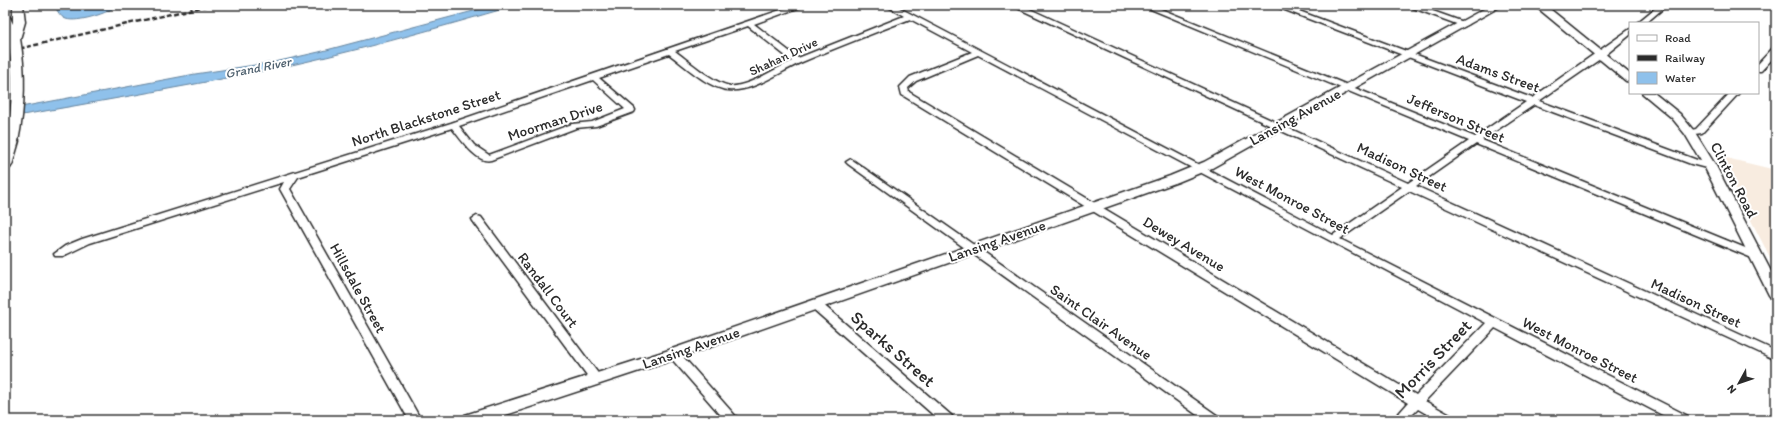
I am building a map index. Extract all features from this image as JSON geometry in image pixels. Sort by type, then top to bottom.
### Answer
[{"type":"highway","points":[[14,39],[19,22],[18,5]]},
{"type":"highway","points":[[5,18],[14,39],[20,89],[18,114],[5,164]]},
{"type":"main road","name":"Lansing Avenue","points":[[471,420],[490,417],[596,379],[674,354],[1174,179],[1208,165],[1410,55],[1498,5]]},
{"type":"main road","points":[[1539,5],[1629,78]]},
{"type":"main road","name":"Clinton Road","points":[[1648,94],[1676,116],[1690,134],[1710,166],[1776,295]]},
{"type":"street","name":"North Blackstone Street","points":[[59,254],[86,241],[454,125],[802,5]]},
{"type":"street","name":"West Monroe Street","points":[[889,5],[1333,239],[1683,420]]},
{"type":"street","name":"Madison Street","points":[[1014,5],[1776,356]]},
{"type":"street","name":"Jefferson Street","points":[[1145,5],[1756,256]]},
{"type":"street","name":"Adams Street","points":[[1276,5],[1694,162],[1710,166]]},
{"type":"street","points":[[1409,5],[1465,24]]},
{"type":"street","points":[[1642,22],[1663,5]]},
{"type":"street","name":"Shahan Drive","points":[[670,51],[711,81],[728,88],[743,87],[757,82],[797,61],[911,16]]},
{"type":"street","points":[[748,23],[797,61]]},
{"type":"street","points":[[1333,239],[1600,55],[1629,32]]},
{"type":"street","points":[[1759,68],[1776,50]]},
{"type":"street","name":"Dewey Avenue","points":[[979,52],[913,79],[904,87],[905,93],[1447,420]]},
{"type":"street","name":"Moorman Drive","points":[[454,125],[471,147],[488,158],[575,126],[593,124],[631,110],[594,77]]},
{"type":"street","points":[[1690,134],[1699,131],[1734,94]]},
{"type":"street","name":"Saint Clair Avenue","points":[[850,162],[1213,420]]},
{"type":"street","name":"Hillsdale Street","points":[[299,175],[288,183],[285,189],[415,420]]},
{"type":"street","name":"Randall Court","points":[[477,219],[596,379]]},
{"type":"street","name":"Sparks Street","points":[[816,305],[947,420]]},
{"type":"street","name":"Morris Street","points":[[1398,420],[1494,322]]},
{"type":"street","points":[[674,354],[733,420]]},
{"type":"shaded area","points":[[1718,156],[1776,170],[1776,269]]},
{"type":"water","points":[[54,5],[117,5],[101,14],[78,20],[71,20],[62,17]]},
{"type":"water","name":"Grand River","points":[[496,5],[517,5],[391,41],[327,57],[263,71],[5,118],[5,110],[195,74],[275,62],[319,52]]},
{"type":"railway","points":[[5,52],[210,5]]}]
